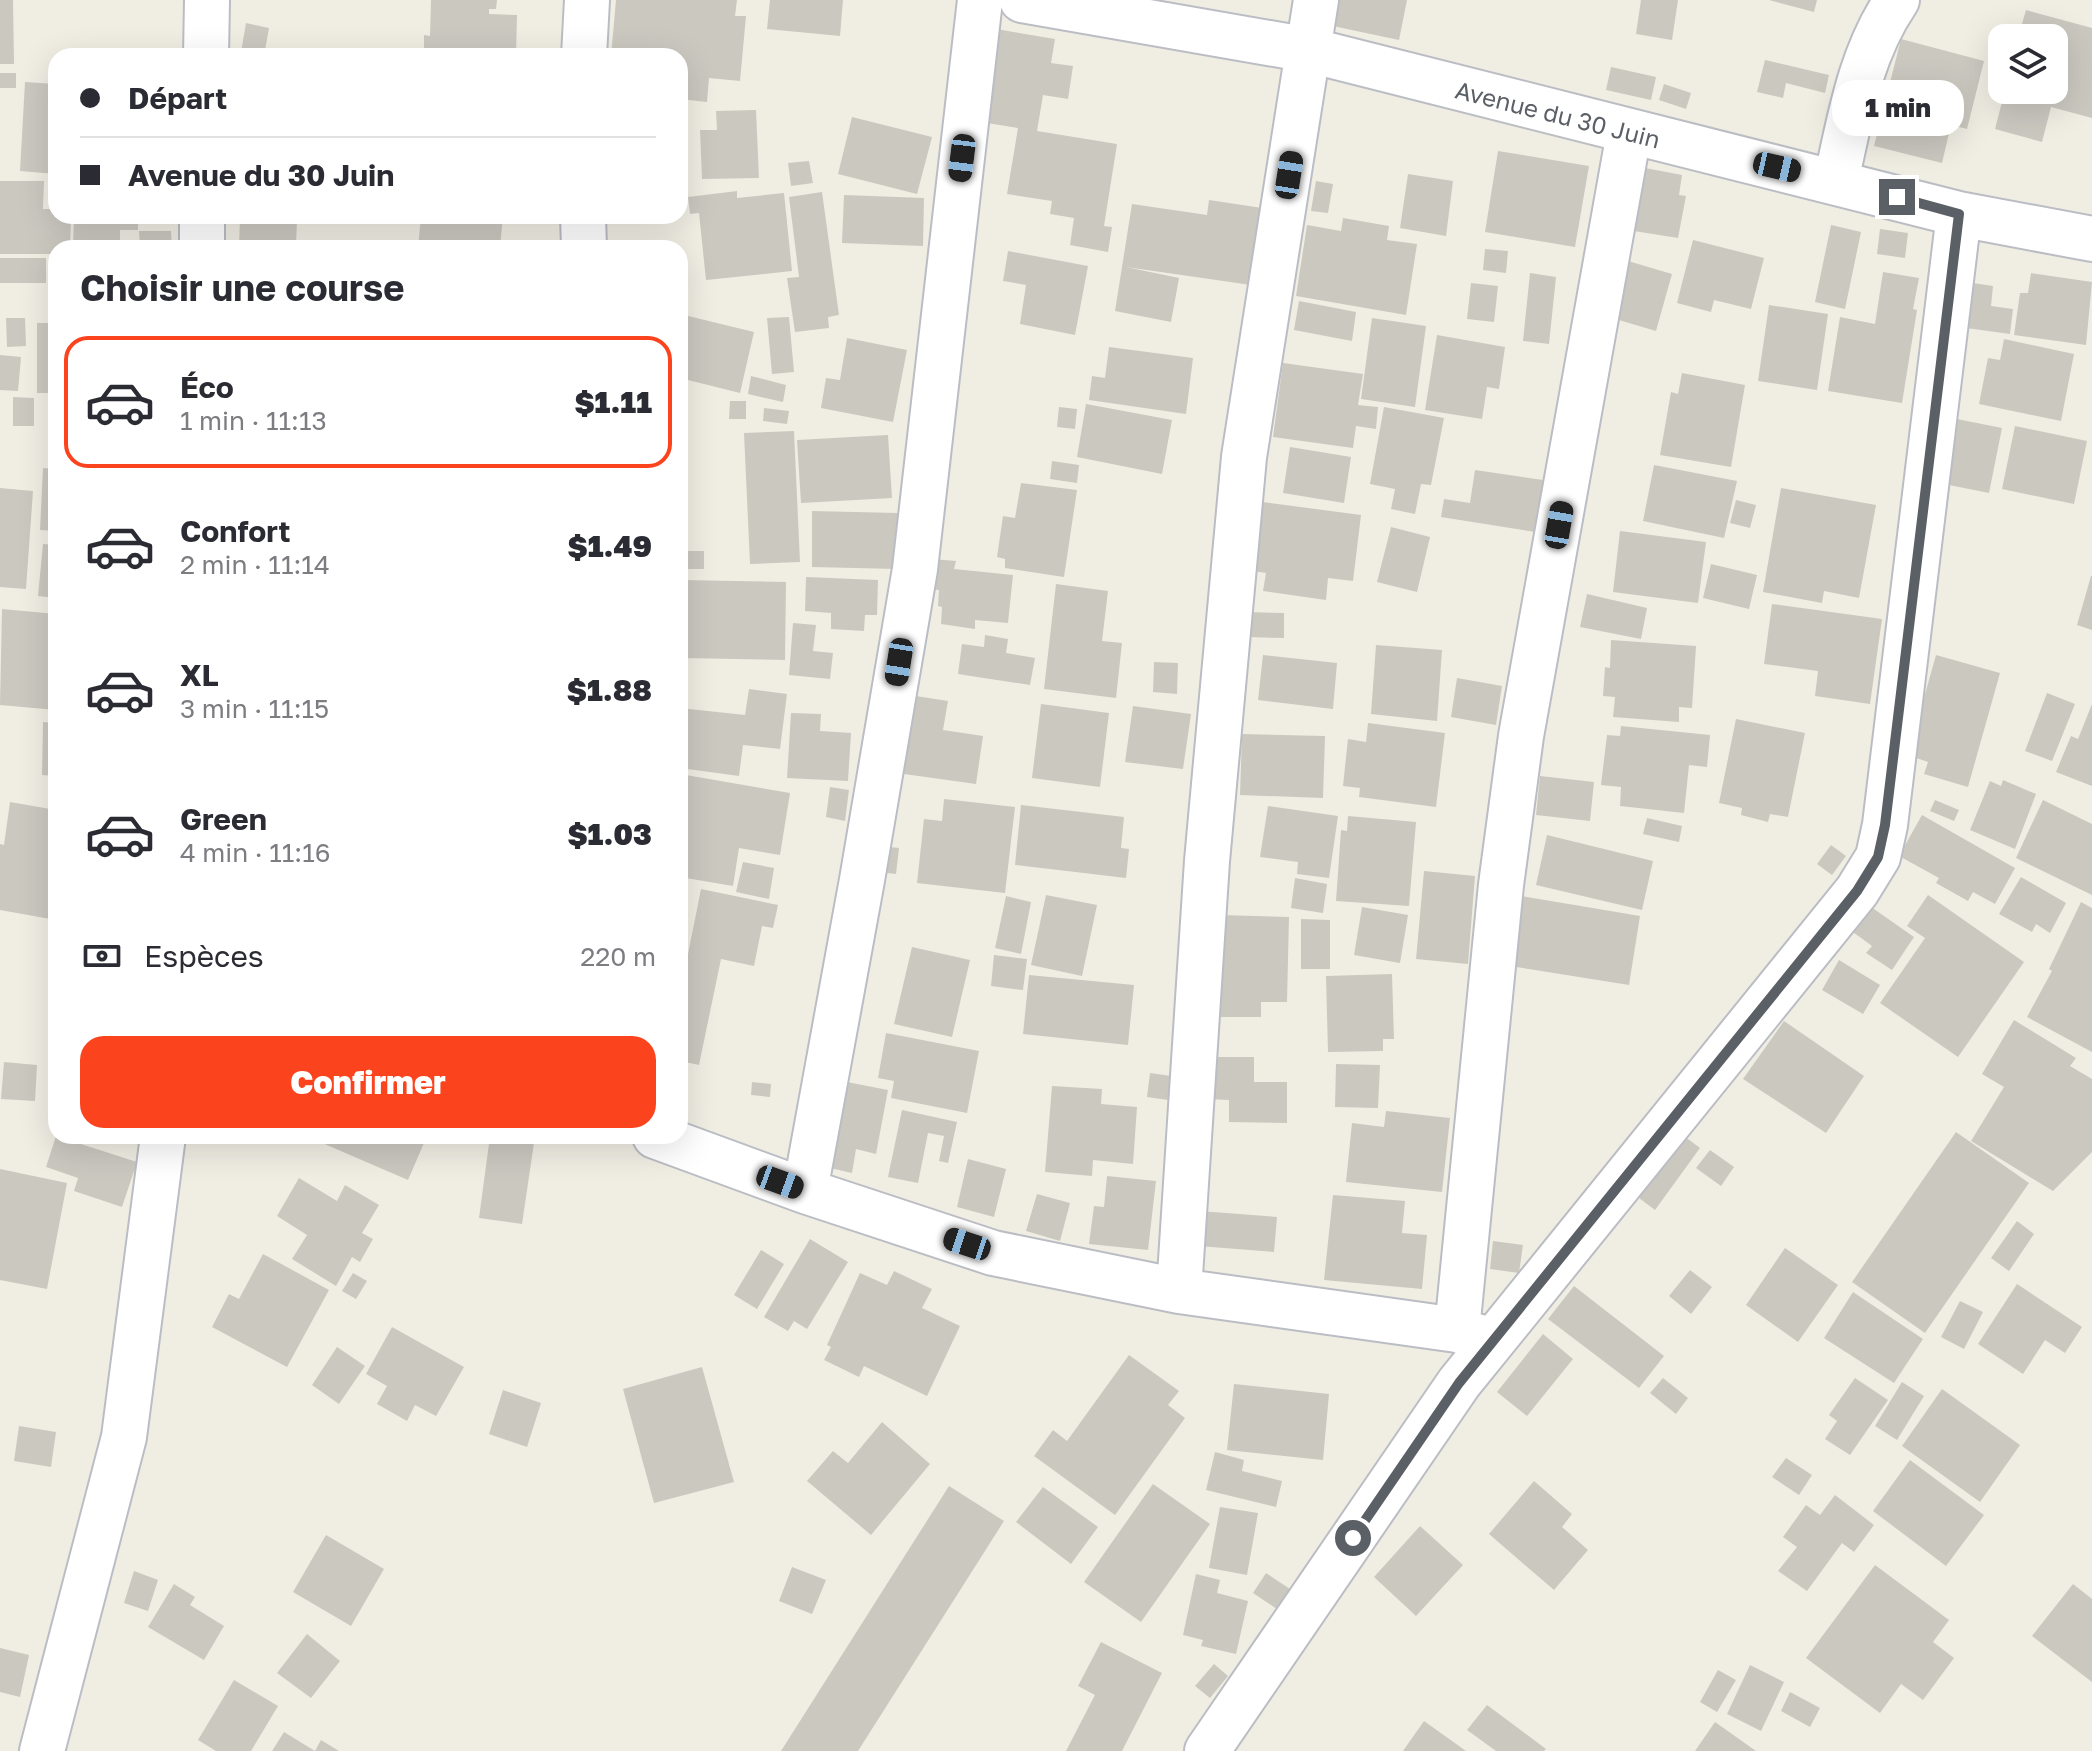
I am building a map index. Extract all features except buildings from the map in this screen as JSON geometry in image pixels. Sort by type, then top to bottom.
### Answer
[{"type":"street","points":[[206,48],[207,0]]},
{"type":"street","points":[[584,48],[587,0]]},
{"type":"street","points":[[805,1191],[915,569],[980,0]]},
{"type":"street","name":"Avenue du 30 Juin","points":[[1022,0],[1309,50],[1959,214],[2092,239]]},
{"type":"street","points":[[1179,1291],[1207,861],[1244,457],[1316,0]]},
{"type":"street","points":[[1836,181],[1862,70],[1872,42],[1897,0]]},
{"type":"street","points":[[1207,1751],[1459,1383],[1475,1335],[1501,885],[1521,736],[1629,133]]},
{"type":"street","points":[[1475,1335],[1857,891],[1878,857],[1885,825],[1959,214]]},
{"type":"street","points":[[42,1751],[124,1437],[162,1144]]},
{"type":"street","points":[[677,1144],[805,1191],[993,1253],[1179,1291],[1475,1335]]},
{"type":"route","points":[[1353,1538],[1459,1383],[1857,891],[1878,857],[1885,825],[1959,214],[1897,197]]}]
